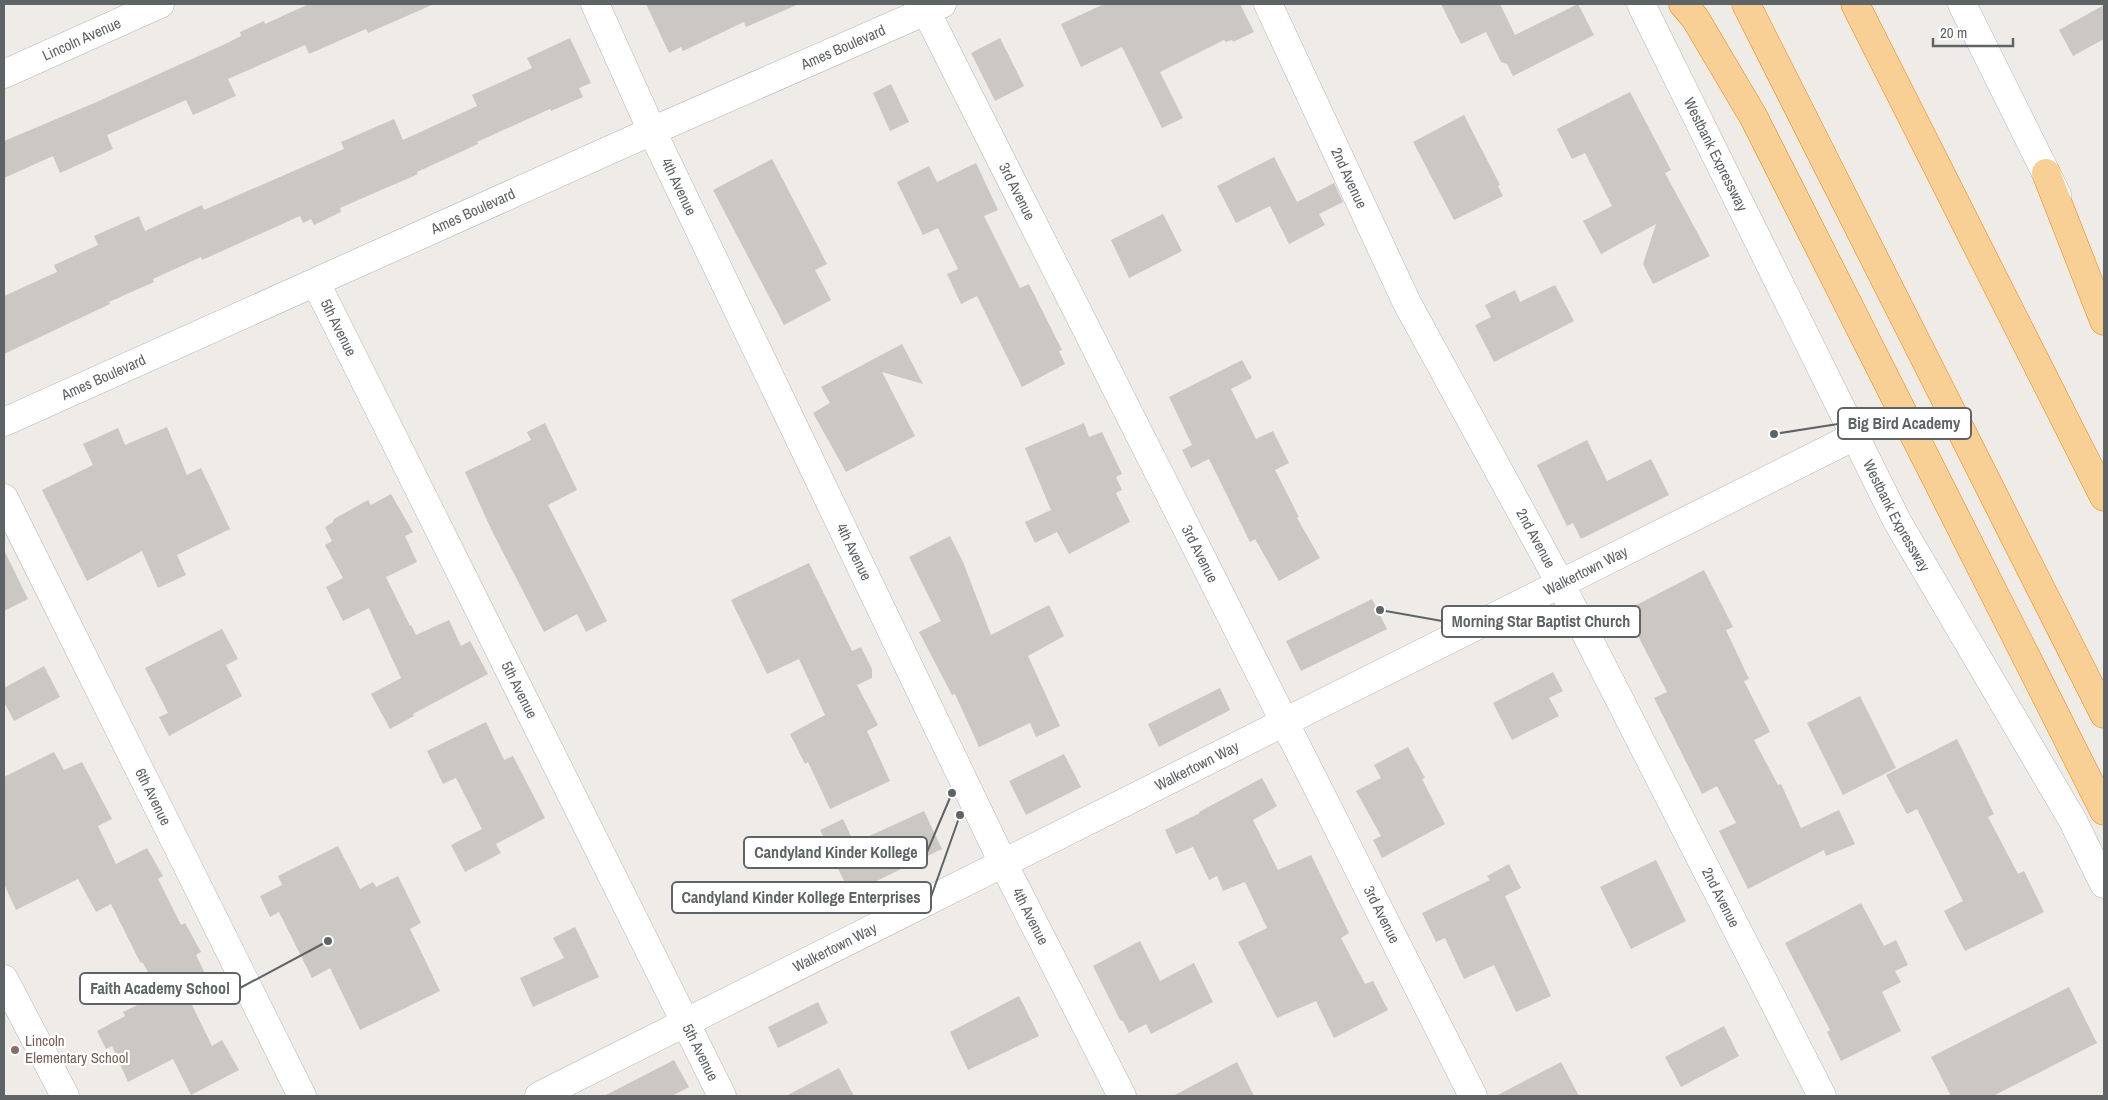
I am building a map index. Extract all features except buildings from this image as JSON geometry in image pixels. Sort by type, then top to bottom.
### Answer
[{"type":"highway","points":[[1683,4],[1695,18],[1753,116],[2104,811]]},
{"type":"highway","points":[[1746,4],[2104,714]]},
{"type":"highway","points":[[1855,4],[2104,497]]},
{"type":"highway","points":[[2046,173],[2104,321]]},
{"type":"street","name":"Lincoln Avenue","points":[[4,74],[160,4]]},
{"type":"street","name":"4th Avenue","points":[[595,4],[652,131],[1003,863],[1122,1096]]},
{"type":"street","name":"2nd Avenue","points":[[1268,4],[1407,303],[1560,583],[1822,1096]]},
{"type":"street","name":"Westbank Expressway","points":[[1641,4],[1897,521],[2073,821],[2104,884]]},
{"type":"street","points":[[1962,4],[2046,173],[2104,284]]},
{"type":"street","name":"Ames Boulevard","points":[[4,422],[652,131],[934,7]]},
{"type":"street","name":"3rd Avenue","points":[[934,7],[1284,722],[1473,1096]]},
{"type":"street","name":"5th Avenue","points":[[316,283],[722,1096]]},
{"type":"street","name":"Walkertown Way","points":[[539,1096],[1855,436]]},
{"type":"street","name":"6th Avenue","points":[[4,498],[302,1096]]},
{"type":"street","points":[[4,979],[65,1096]]},
{"type":"place","name":"Big Bird Academy","points":[[1774,434]]},
{"type":"place","name":"Morning Star Baptist Church","points":[[1380,610]]},
{"type":"place","name":"Candyland Kinder Kollege","points":[[952,793]]},
{"type":"place","name":"Candyland Kinder Kollege Enterprises","points":[[960,815]]},
{"type":"place","name":"Faith Academy School","points":[[328,941]]},
{"type":"place","name":"Lincoln Elementary School","points":[[15,1050]]}]
